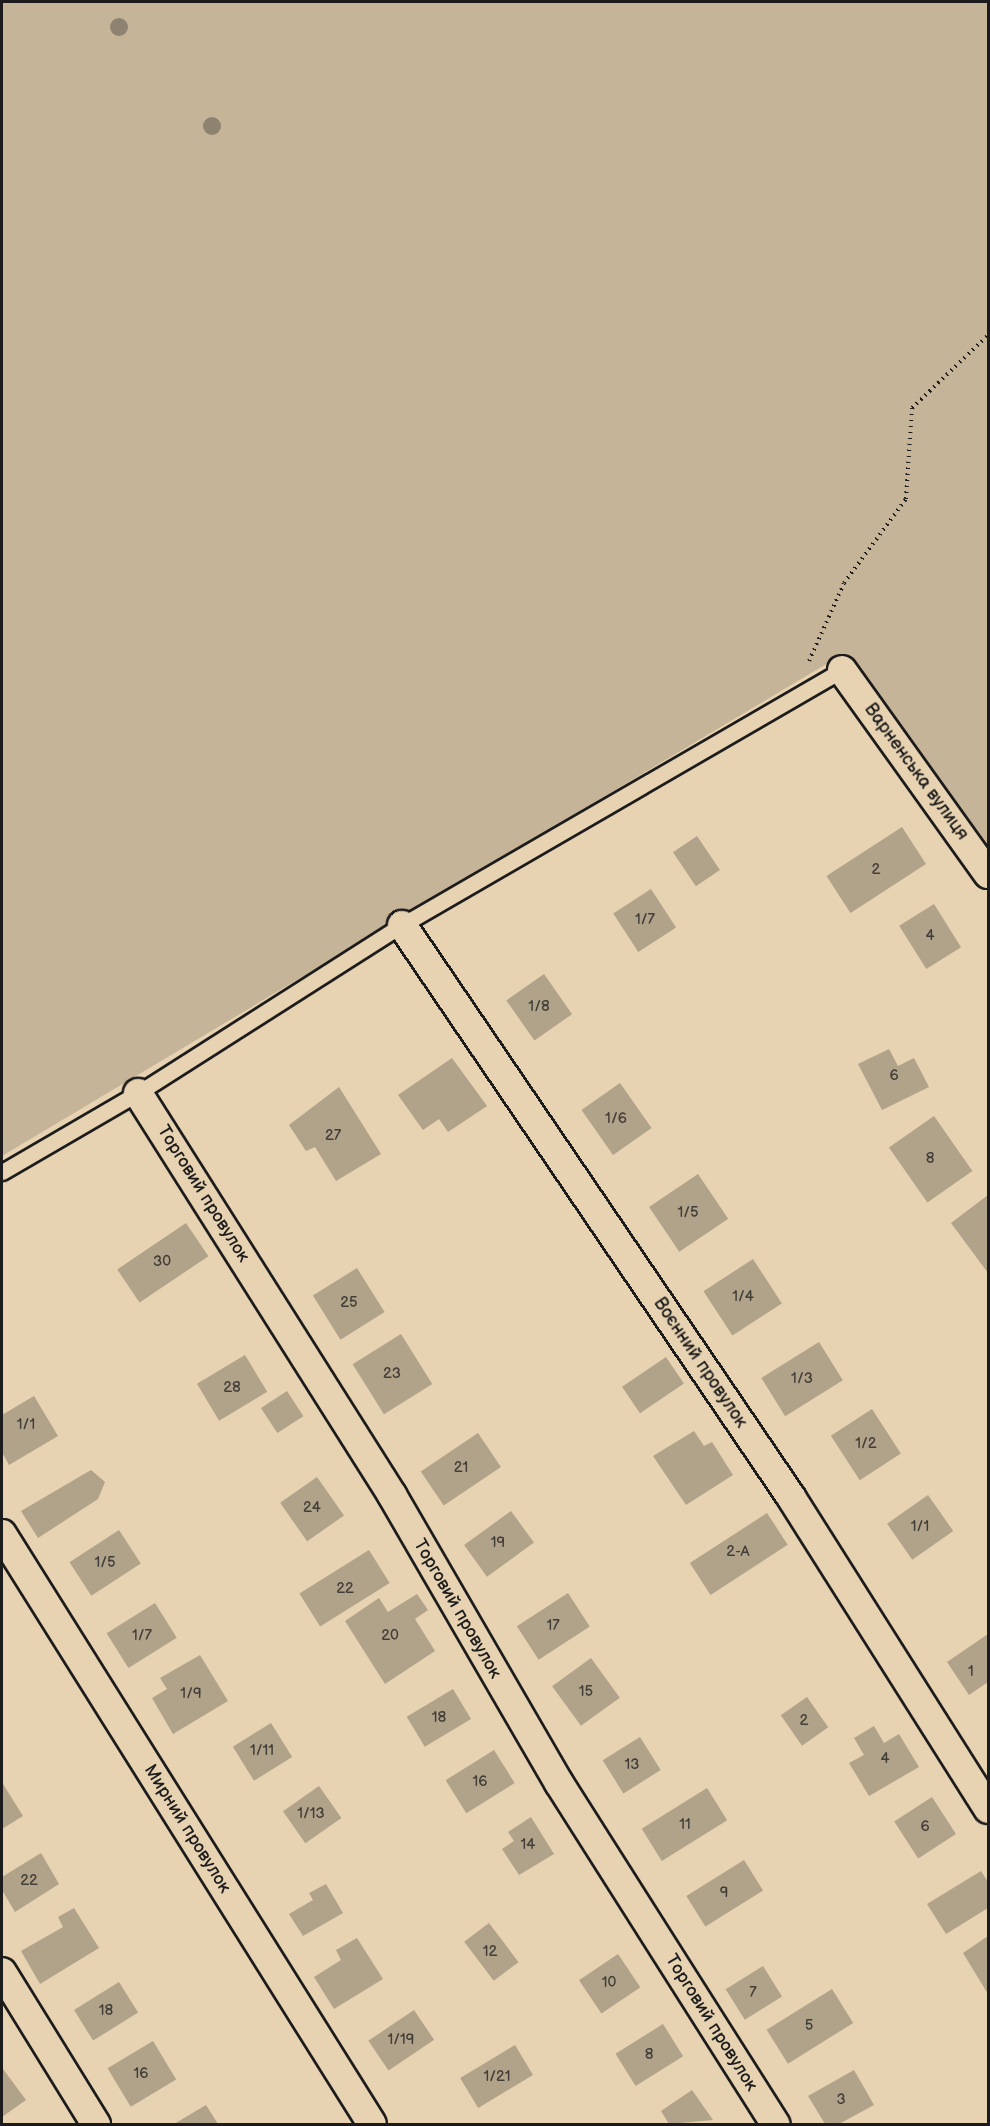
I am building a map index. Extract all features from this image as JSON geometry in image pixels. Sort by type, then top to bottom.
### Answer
[{"type":"street","name":"Варненська вулиця","points":[[842,670],[988,874]]},
{"type":"street","name":"Воєнний провулок","points":[[402,925],[791,1497],[988,1809]]},
{"type":"street","name":"Торговий провулок","points":[[138,1093],[392,1495],[559,1783],[775,2124]]},
{"type":"street","name":"Мирний провулок","points":[[2,1534],[372,2124]]},
{"type":"street","points":[[2,1972],[96,2124]]},
{"type":"lane","points":[[2,1172],[138,1093],[402,925],[842,670]]},
{"type":"path","points":[[797,696],[844,583],[906,499],[912,408],[988,334]]},
{"type":"shaded area","points":[[2,2],[988,2],[988,874],[833,660],[2,1156]]},
{"type":"building","points":[[902,827],[926,864],[850,913],[827,876]]},
{"type":"building","points":[[697,836],[720,870],[696,886],[673,852]]},
{"type":"building","points":[[651,889],[676,928],[638,952],[613,914]]},
{"type":"building","points":[[934,904],[961,947],[926,969],[899,926]]},
{"type":"building","points":[[544,974],[572,1014],[534,1041],[506,1000]]},
{"type":"building","points":[[889,1049],[898,1066],[914,1058],[929,1087],[882,1110],[858,1064]]},
{"type":"building","points":[[452,1058],[487,1106],[448,1132],[439,1119],[423,1130],[398,1095]]},
{"type":"building","points":[[620,1083],[652,1128],[613,1155],[581,1110]]},
{"type":"building","points":[[339,1087],[381,1154],[336,1181],[315,1147],[306,1151],[289,1125]]},
{"type":"building","points":[[934,1116],[972,1171],[927,1202],[889,1148]]},
{"type":"building","points":[[698,1174],[728,1219],[679,1252],[649,1207]]},
{"type":"building","points":[[988,1195],[988,1273],[951,1223]]},
{"type":"building","points":[[186,1223],[208,1256],[140,1303],[117,1269]]},
{"type":"building","points":[[753,1259],[782,1303],[732,1336],[704,1291]]},
{"type":"building","points":[[357,1268],[385,1312],[340,1340],[313,1296]]},
{"type":"building","points":[[401,1334],[432,1384],[384,1414],[353,1364]]},
{"type":"building","points":[[819,1342],[843,1380],[785,1416],[761,1378]]},
{"type":"building","points":[[245,1355],[267,1392],[219,1421],[197,1384]]},
{"type":"building","points":[[666,1357],[684,1384],[640,1413],[622,1387]]},
{"type":"building","points":[[287,1391],[303,1416],[277,1433],[261,1408]]},
{"type":"building","points":[[34,1396],[58,1436],[9,1465],[2,1452],[2,1415]]},
{"type":"building","points":[[872,1409],[901,1453],[860,1480],[831,1436]]},
{"type":"building","points":[[694,1431],[704,1446],[712,1442],[733,1475],[686,1505],[653,1456]]},
{"type":"building","points":[[478,1433],[501,1467],[444,1506],[421,1472]]},
{"type":"building","points":[[91,1470],[105,1482],[98,1499],[38,1538],[21,1511]]},
{"type":"building","points":[[317,1477],[344,1516],[307,1541],[280,1503]]},
{"type":"building","points":[[928,1495],[953,1531],[912,1560],[887,1524]]},
{"type":"building","points":[[511,1511],[534,1543],[487,1577],[464,1545]]},
{"type":"building","points":[[767,1513],[788,1545],[711,1595],[690,1563]]},
{"type":"building","points":[[119,1530],[141,1564],[91,1596],[70,1562]]},
{"type":"building","points":[[369,1550],[390,1583],[320,1627],[299,1593]]},
{"type":"building","points":[[568,1593],[590,1627],[539,1660],[517,1626]]},
{"type":"building","points":[[417,1594],[428,1610],[415,1619],[435,1651],[385,1684],[345,1621],[379,1598],[388,1612]]},
{"type":"building","points":[[155,1603],[177,1638],[128,1668],[107,1633]]},
{"type":"building","points":[[988,1634],[988,1682],[969,1695],[947,1662]]},
{"type":"building","points":[[200,1655],[228,1701],[173,1734],[152,1698],[167,1689],[160,1678]]},
{"type":"building","points":[[591,1658],[620,1698],[581,1726],[552,1686]]},
{"type":"building","points":[[453,1689],[471,1719],[425,1747],[407,1717]]},
{"type":"building","points":[[807,1697],[828,1727],[802,1746],[781,1715]]},
{"type":"building","points":[[271,1723],[292,1757],[254,1781],[233,1747]]},
{"type":"building","points":[[874,1726],[884,1743],[899,1734],[919,1767],[869,1796],[849,1763],[864,1755],[854,1738]]},
{"type":"building","points":[[640,1737],[661,1770],[623,1793],[603,1760]]},
{"type":"building","points":[[494,1750],[515,1783],[466,1813],[446,1780]]},
{"type":"building","points":[[2,1785],[23,1816],[2,1829]]},
{"type":"building","points":[[319,1786],[341,1818],[305,1843],[283,1811]]},
{"type":"building","points":[[707,1788],[727,1820],[662,1861],[642,1829]]},
{"type":"building","points":[[932,1797],[956,1834],[918,1858],[894,1822]]},
{"type":"building","points":[[531,1817],[554,1854],[519,1875],[502,1849],[514,1841],[508,1832]]},
{"type":"building","points":[[41,1853],[59,1884],[15,1912],[2,1890],[2,1877]]},
{"type":"building","points":[[744,1860],[763,1891],[705,1927],[686,1896]]},
{"type":"building","points":[[981,1871],[988,1882],[988,1908],[946,1934],[927,1904]]},
{"type":"building","points":[[326,1884],[343,1913],[303,1936],[289,1914],[313,1900],[309,1893]]},
{"type":"building","points":[[74,1908],[99,1948],[40,1984],[21,1951],[63,1927],[58,1917]]},
{"type":"building","points":[[489,1923],[518,1962],[494,1981],[464,1942]]},
{"type":"building","points":[[988,1936],[988,1994],[963,1953]]},
{"type":"building","points":[[357,1938],[383,1979],[334,2009],[314,1977],[341,1960],[336,1950]]},
{"type":"building","points":[[618,1954],[640,1987],[601,2013],[579,1980]]},
{"type":"building","points":[[763,1966],[782,1997],[745,2020],[726,1989]]},
{"type":"building","points":[[119,1982],[138,2013],[93,2041],[74,2010]]},
{"type":"building","points":[[832,1989],[853,2023],[788,2064],[767,2030]]},
{"type":"building","points":[[414,2010],[434,2040],[389,2071],[368,2041]]},
{"type":"building","points":[[663,2024],[683,2056],[636,2086],[616,2054]]},
{"type":"building","points":[[153,2041],[176,2080],[131,2107],[108,2068]]},
{"type":"building","points":[[515,2045],[533,2075],[478,2108],[460,2078]]},
{"type":"building","points":[[2,2070],[26,2100],[2,2117]]},
{"type":"building","points":[[854,2070],[874,2105],[839,2124],[825,2124],[808,2096]]},
{"type":"building","points":[[692,2090],[713,2120],[669,2124],[661,2111]]},
{"type":"building","points":[[206,2105],[218,2124],[174,2124]]}]
